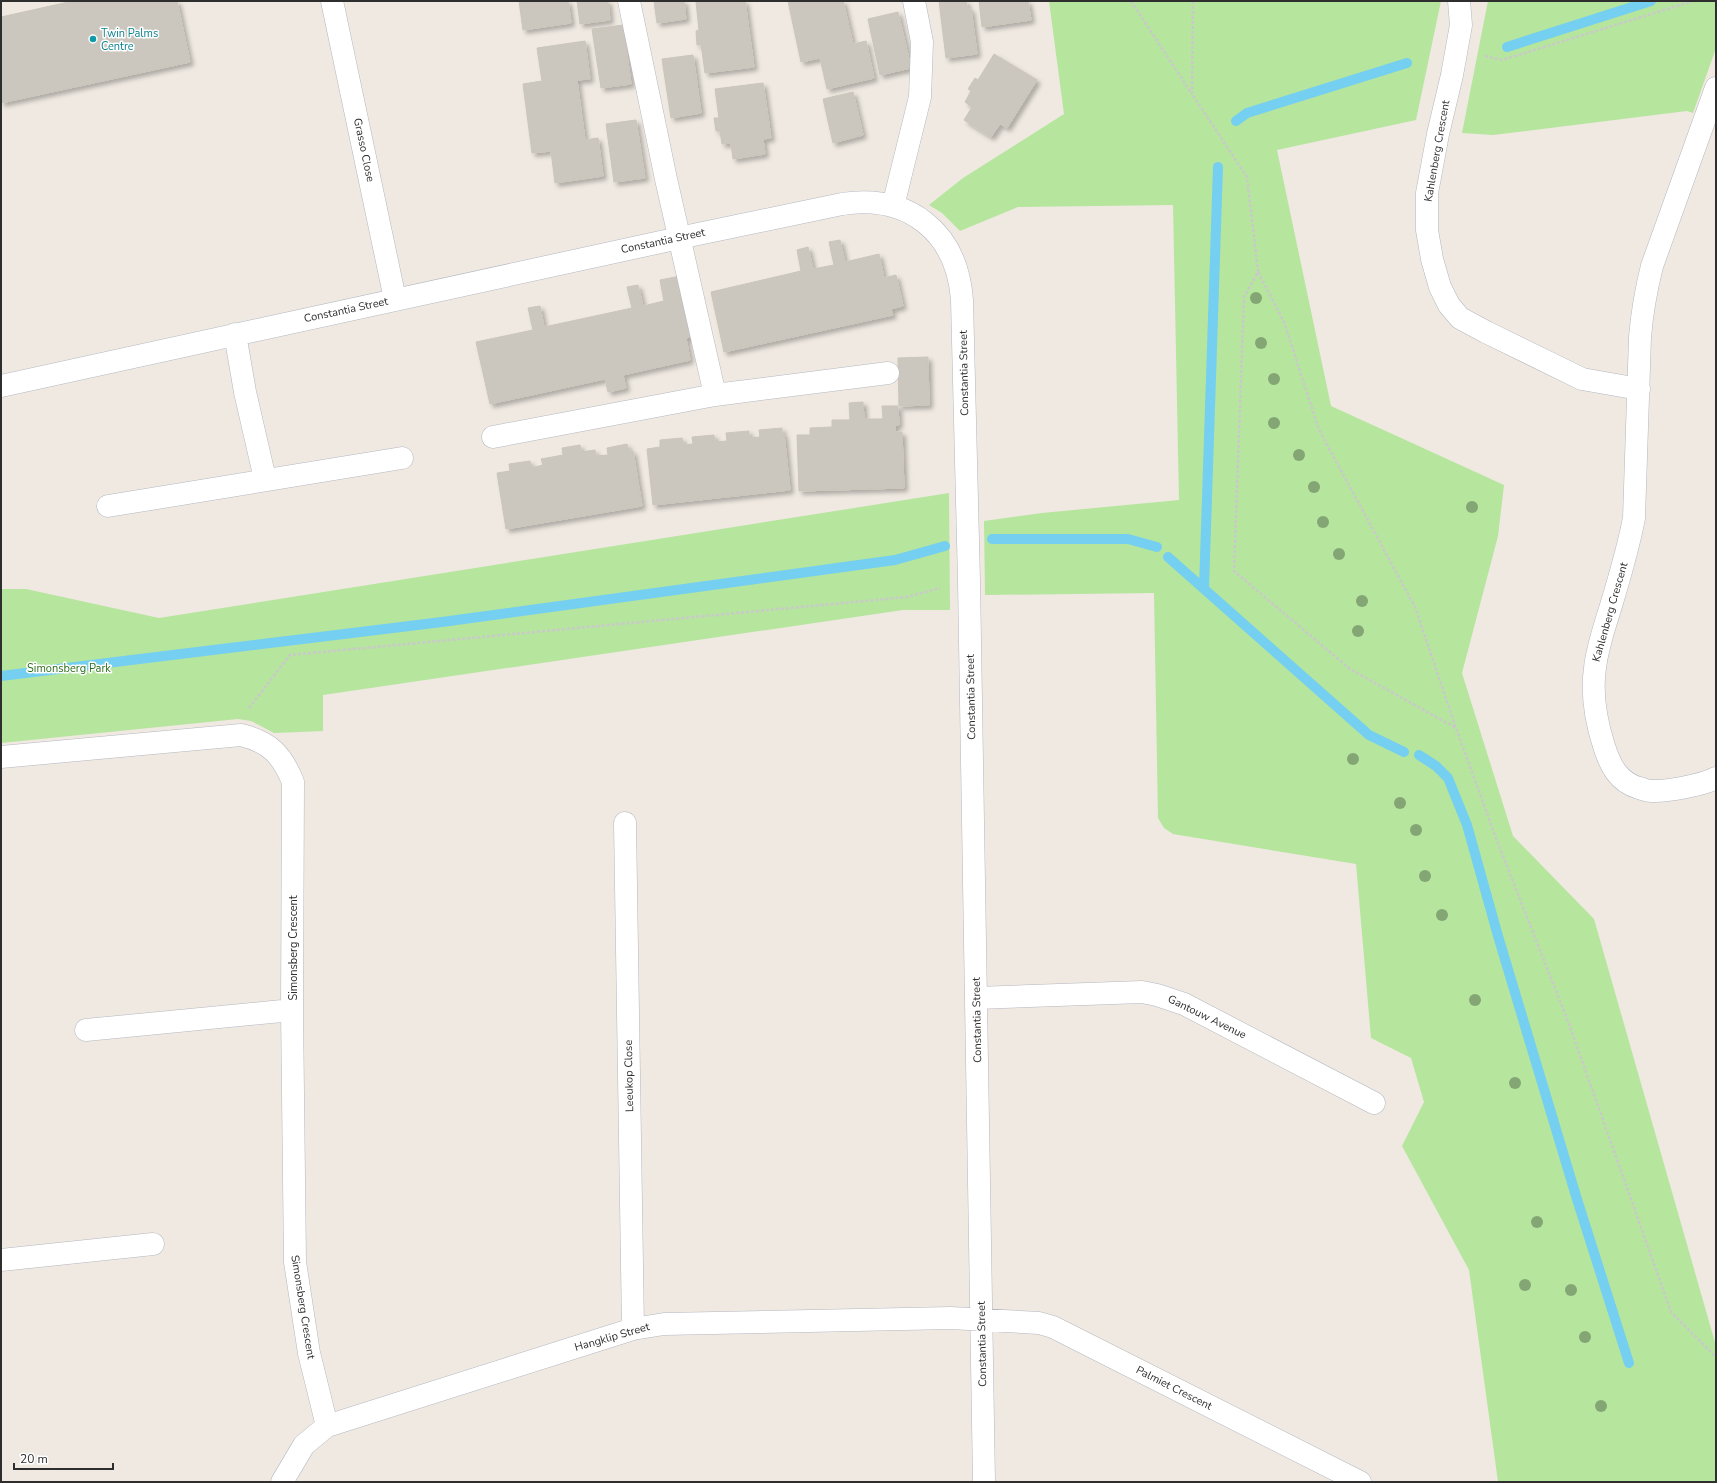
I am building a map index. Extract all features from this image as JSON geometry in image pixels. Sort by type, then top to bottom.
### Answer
[{"type":"street","name":"Grasso Close","points":[[332,1],[395,299]]},
{"type":"street","points":[[629,1],[679,238],[715,395]]},
{"type":"street","points":[[893,206],[920,97],[922,42],[914,1]]},
{"type":"street","name":"Kahlenberg Crescent","points":[[1459,1],[1461,25],[1457,51],[1438,134],[1427,193],[1427,230],[1432,259],[1440,287],[1449,305],[1460,318],[1486,332],[1582,379],[1638,389]]},
{"type":"street","name":"Kahlenberg Crescent","points":[[1716,88],[1652,266],[1642,309],[1634,518],[1629,548],[1604,629],[1595,668],[1594,696],[1596,720],[1610,764],[1619,777],[1633,786],[1651,791],[1681,788],[1716,778]]},
{"type":"street","name":"Constantia Street","points":[[1,386],[395,299],[842,204],[870,202],[893,206],[909,212],[936,233],[948,248],[956,264],[961,282],[970,581],[984,1482]]},
{"type":"street","points":[[235,334],[245,392],[265,479]]},
{"type":"street","points":[[493,437],[715,395],[888,373]]},
{"type":"street","points":[[108,506],[265,479],[402,458]]},
{"type":"street","name":"Simonsberg Crescent","points":[[1,758],[228,735],[241,735],[254,738],[266,744],[276,752],[286,766],[293,782],[292,1010],[295,1262],[309,1353],[327,1426]]},
{"type":"street","name":"Leeukop Close","points":[[625,823],[633,1329]]},
{"type":"street","name":"Gantouw Avenue","points":[[976,998],[1142,992],[1158,994],[1184,1004],[1374,1103]]},
{"type":"street","points":[[86,1030],[292,1010]]},
{"type":"street","points":[[1,1260],[153,1244]]},
{"type":"street","name":"Hangklip Street","points":[[282,1482],[304,1445],[327,1426],[633,1329],[664,1324],[943,1318],[982,1320]]},
{"type":"street","name":"Palmiet Crescent","points":[[982,1320],[1039,1323],[1054,1327],[1360,1482]]},
{"type":"path","points":[[1131,1],[1247,178],[1258,272],[1284,322],[1319,430],[1415,607],[1496,840],[1569,1024],[1671,1312],[1716,1357]]},
{"type":"path","points":[[1192,94],[1194,1]]},
{"type":"path","points":[[1457,51],[1502,60],[1693,1]]},
{"type":"path","points":[[1258,272],[1244,297],[1234,571],[1350,669],[1456,728]]},
{"type":"path","points":[[228,735],[290,655],[907,597],[970,581]]},
{"type":"green space","points":[[1049,1],[1441,1],[1416,120],[1277,150],[1331,406],[1504,485],[1498,536],[1462,673],[1513,836],[1594,919],[1716,1346],[1716,1482],[1498,1482],[1469,1270],[1402,1146],[1424,1102],[1411,1058],[1371,1038],[1356,864],[1173,834],[1164,828],[1158,818],[1154,593],[985,595],[984,521],[1042,513],[1179,500],[1173,205],[1018,207],[960,231],[942,213],[929,205],[963,178],[1064,114]]},
{"type":"green space","points":[[1488,1],[1716,1],[1716,48],[1693,113],[1687,111],[1493,135],[1462,133]]},
{"type":"green space","name":"Simonsberg Park","points":[[949,493],[950,610],[903,610],[323,695],[323,731],[274,733],[251,721],[238,719],[1,743],[1,589],[26,589],[159,618]]},
{"type":"building","name":"Twin Palms Centre","points":[[73,1],[177,1],[190,62],[1,103],[1,17]]},
{"type":"building","points":[[519,1],[568,1],[571,23],[523,30]]},
{"type":"building","points":[[577,1],[608,1],[610,20],[580,24]]},
{"type":"building","points":[[654,1],[684,1],[686,19],[657,23]]},
{"type":"building","points":[[745,1],[754,67],[705,73],[701,44],[697,45],[696,31],[699,30],[696,2]]},
{"type":"building","points":[[788,1],[843,1],[853,44],[866,41],[874,78],[827,89],[820,58],[801,62]]},
{"type":"building","points":[[939,1],[966,1],[968,9],[971,9],[977,54],[946,58]]},
{"type":"building","points":[[979,1],[1028,1],[1031,20],[982,27]]},
{"type":"building","points":[[898,12],[911,68],[880,75],[868,19]]},
{"type":"building","points":[[623,25],[631,84],[601,88],[592,29]]},
{"type":"building","points":[[585,41],[590,79],[577,80],[585,140],[598,138],[603,176],[555,183],[551,151],[532,153],[523,84],[542,81],[537,48]]},
{"type":"building","points":[[994,54],[1037,80],[1007,128],[1000,124],[991,137],[964,120],[972,107],[965,102],[971,91],[968,89],[975,78],[978,80]]},
{"type":"building","points":[[693,55],[701,113],[671,118],[662,59]]},
{"type":"building","points":[[763,83],[771,138],[763,139],[765,154],[733,159],[731,143],[722,144],[720,131],[716,131],[714,118],[719,118],[715,89]]},
{"type":"building","points":[[853,92],[863,135],[833,143],[823,99]]},
{"type":"building","points":[[636,120],[645,178],[614,182],[606,124]]},
{"type":"building","points":[[840,240],[845,262],[879,254],[884,278],[896,275],[903,306],[891,309],[893,315],[724,352],[711,292],[801,271],[797,250],[808,247],[813,269],[834,265],[829,242]]},
{"type":"building","points":[[686,275],[699,335],[686,338],[690,360],[623,375],[626,388],[608,392],[605,379],[490,404],[476,342],[533,330],[528,308],[540,306],[544,327],[632,308],[627,287],[638,285],[643,306],[664,301],[660,280]]},
{"type":"building","points":[[928,357],[929,405],[899,406],[898,358]]},
{"type":"building","points":[[863,402],[864,419],[883,419],[882,406],[898,406],[899,425],[895,425],[895,432],[902,432],[904,488],[799,491],[797,435],[810,435],[810,428],[832,427],[832,420],[850,420],[849,403]]},
{"type":"building","points":[[782,428],[782,435],[784,434],[790,490],[653,505],[647,449],[660,447],[660,440],[682,438],[683,445],[693,444],[692,437],[714,435],[715,442],[727,441],[726,433],[749,431],[749,438],[760,437],[759,430]]},
{"type":"building","points":[[627,444],[629,451],[633,451],[642,506],[506,529],[497,473],[510,471],[509,464],[530,461],[531,468],[543,465],[541,459],[563,455],[562,448],[580,445],[581,452],[595,450],[596,456],[608,455],[607,448]]},
{"type":"waterway","points":[[1507,47],[1651,1]]},
{"type":"waterway","points":[[1236,121],[1247,113],[1407,63]]},
{"type":"waterway","points":[[1204,588],[1218,167]]},
{"type":"waterway","points":[[992,539],[1128,539],[1157,547]]},
{"type":"waterway","points":[[1,676],[442,622],[895,560],[945,546]]},
{"type":"waterway","points":[[1168,557],[1369,735],[1404,752]]},
{"type":"waterway","points":[[1419,755],[1436,766],[1448,778],[1467,825],[1498,936],[1576,1196],[1629,1363]]},
{"type":"place","name":"Twin Palms Centre","points":[[93,39]]}]
